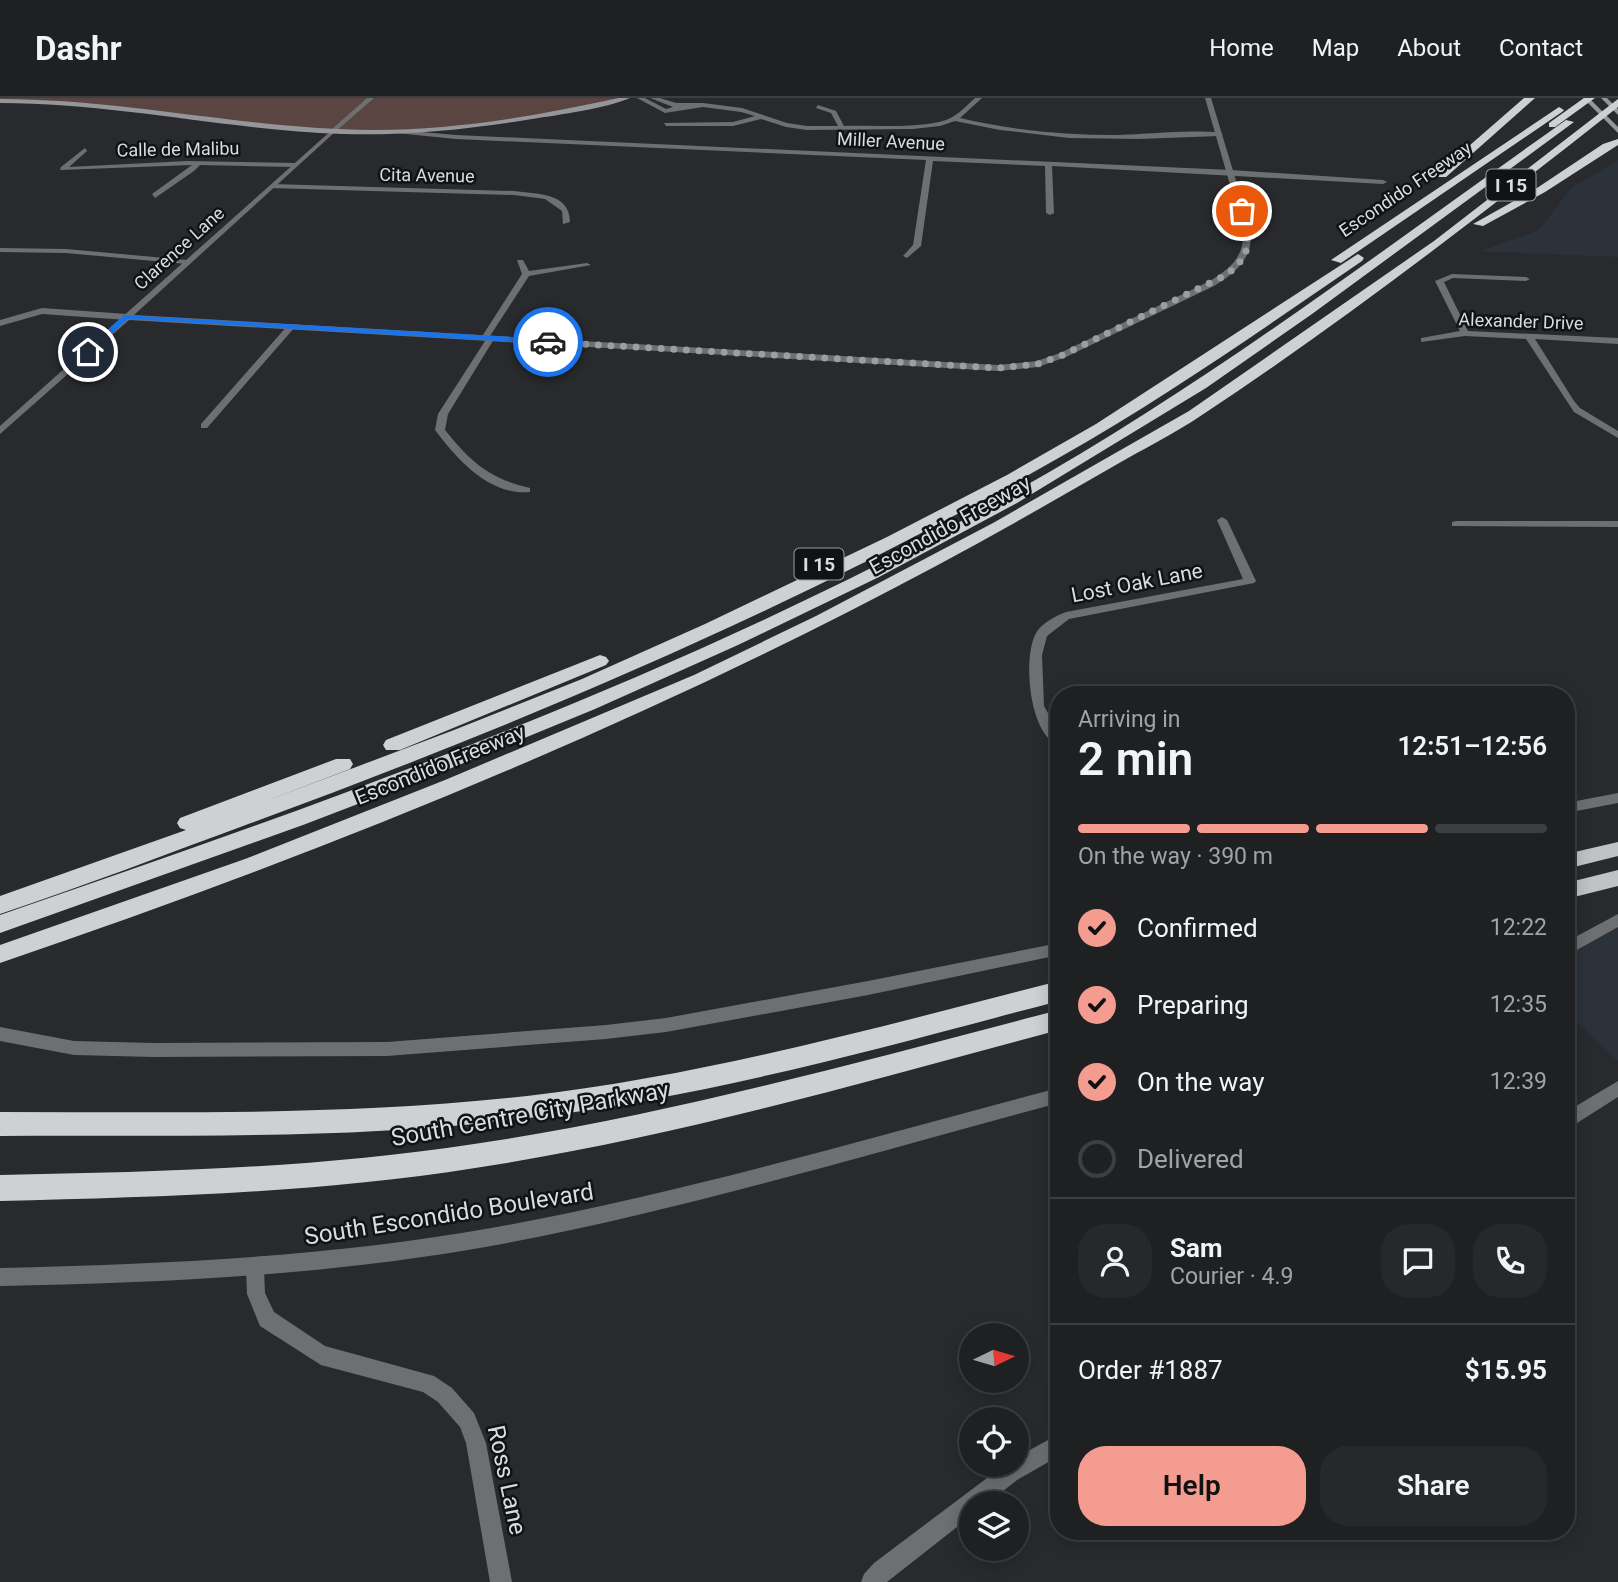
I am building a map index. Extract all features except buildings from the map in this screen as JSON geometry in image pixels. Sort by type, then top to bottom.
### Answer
[{"type":"highway","points":[[1426,197],[1427,188],[1530,98]]},
{"type":"highway","points":[[0,905],[267,809],[526,709],[737,617],[1015,477],[1144,401],[1581,106],[1604,99]]},
{"type":"highway","name":"Escondido Freeway","points":[[0,889],[377,751],[587,667],[808,569],[1020,460],[1124,399],[1254,316],[1426,197],[1492,156],[1581,106],[1618,102]]},
{"type":"highway","points":[[0,924],[242,841],[685,663],[963,526],[1146,421],[1255,349],[1581,106]]},
{"type":"highway","name":"Escondido Freeway","points":[[0,954],[253,865],[440,790],[701,679],[822,620],[999,526],[1194,414],[1438,243],[1581,106]]},
{"type":"highway","points":[[1438,243],[1459,235],[1541,190],[1606,146],[1618,142]]},
{"type":"highway","points":[[1598,153],[1618,149]]},
{"type":"highway","points":[[1474,179],[1492,156]]},
{"type":"highway","points":[[1575,860],[1618,849]]},
{"type":"highway","points":[[1575,889],[1618,878]]},
{"type":"highway","name":"South Centre City Parkway","points":[[0,1124],[366,1119],[526,1107],[690,1082],[764,1066],[1050,993]]},
{"type":"highway","name":"South Centre City Parkway","points":[[0,1188],[302,1177],[416,1165],[538,1146],[647,1125],[1050,1022]]},
{"type":"main road","points":[[0,102],[68,100],[258,124],[333,131],[398,132],[526,120],[627,98]]},
{"type":"main road","points":[[1604,99],[1618,113]]},
{"type":"main road","points":[[1581,106],[1618,131]]},
{"type":"street","name":"Clarence Lane","points":[[0,430],[371,98]]},
{"type":"street","points":[[640,98],[660,109],[703,105],[743,110],[786,125],[842,128],[940,124],[955,119],[979,98]]},
{"type":"street","points":[[653,98],[677,107]]},
{"type":"street","points":[[0,323],[41,311],[487,339],[1016,367],[1038,364],[1063,355],[1211,284],[1237,267],[1247,253],[1248,238],[1208,98]]},
{"type":"street","points":[[818,107],[834,112],[842,128]]},
{"type":"street","points":[[666,124],[733,124],[760,117]]},
{"type":"street","points":[[955,119],[1009,131],[1038,133],[1134,137],[1220,134]]},
{"type":"street","name":"Miller Avenue","points":[[398,132],[469,138],[1231,172],[1382,182]]},
{"type":"street","name":"Calle de Malibu","points":[[85,150],[62,169],[198,163],[295,165]]},
{"type":"street","points":[[907,256],[917,246],[930,158]]},
{"type":"street","points":[[155,196],[198,163]]},
{"type":"street","points":[[1048,164],[1050,213]]},
{"type":"street","name":"Cita Avenue","points":[[272,186],[378,191],[473,191],[539,196],[559,204],[566,211],[566,222]]},
{"type":"street","points":[[0,250],[66,251],[187,262]]},
{"type":"street","points":[[520,261],[526,274]]},
{"type":"street","points":[[526,274],[587,265]]},
{"type":"street","points":[[526,274],[443,414],[440,430],[465,463],[512,488],[526,490]]},
{"type":"street","points":[[1465,333],[1439,281],[1452,276],[1526,279]]},
{"type":"street","points":[[204,426],[291,327]]},
{"type":"street","name":"Alexander Drive","points":[[1424,340],[1465,333],[1618,341]]},
{"type":"street","points":[[1530,336],[1577,410],[1618,435]]},
{"type":"street","name":"Lost Oak Lane","points":[[1050,731],[1038,706],[1036,655],[1041,635],[1066,616],[1251,581],[1222,520]]},
{"type":"street","points":[[1456,524],[1618,524]]},
{"type":"street","points":[[1575,806],[1618,798]]},
{"type":"street","points":[[1575,945],[1618,920]]},
{"type":"street","points":[[0,1034],[74,1048],[179,1050],[387,1049],[606,1032],[666,1025],[1050,951]]},
{"type":"street","points":[[1575,1116],[1618,1088]]},
{"type":"street","name":"South Escondido Boulevard","points":[[0,1278],[255,1269],[490,1238],[586,1218],[1050,1097]]},
{"type":"street","name":"Ross Lane","points":[[255,1269],[256,1294],[267,1319],[321,1355],[427,1382],[445,1395],[467,1420],[476,1443],[501,1582]]},
{"type":"street","points":[[872,1582],[882,1571],[1010,1473],[1050,1449]]},
{"type":"shaded area","points":[[0,98],[627,98],[481,125],[370,132],[291,128],[84,104],[0,101]]},
{"type":"shaded area","points":[[1618,160],[1618,257],[1481,251],[1539,230],[1571,188]]},
{"type":"shaded area","points":[[1618,920],[1618,1061],[1575,1020],[1575,945]]},
{"type":"way so far","points":[[548,342],[706,349],[998,368],[1038,364],[1063,355],[1211,284],[1237,267],[1247,253],[1248,245],[1242,211]]},
{"type":"route","points":[[88,352],[127,317],[548,342]]}]
